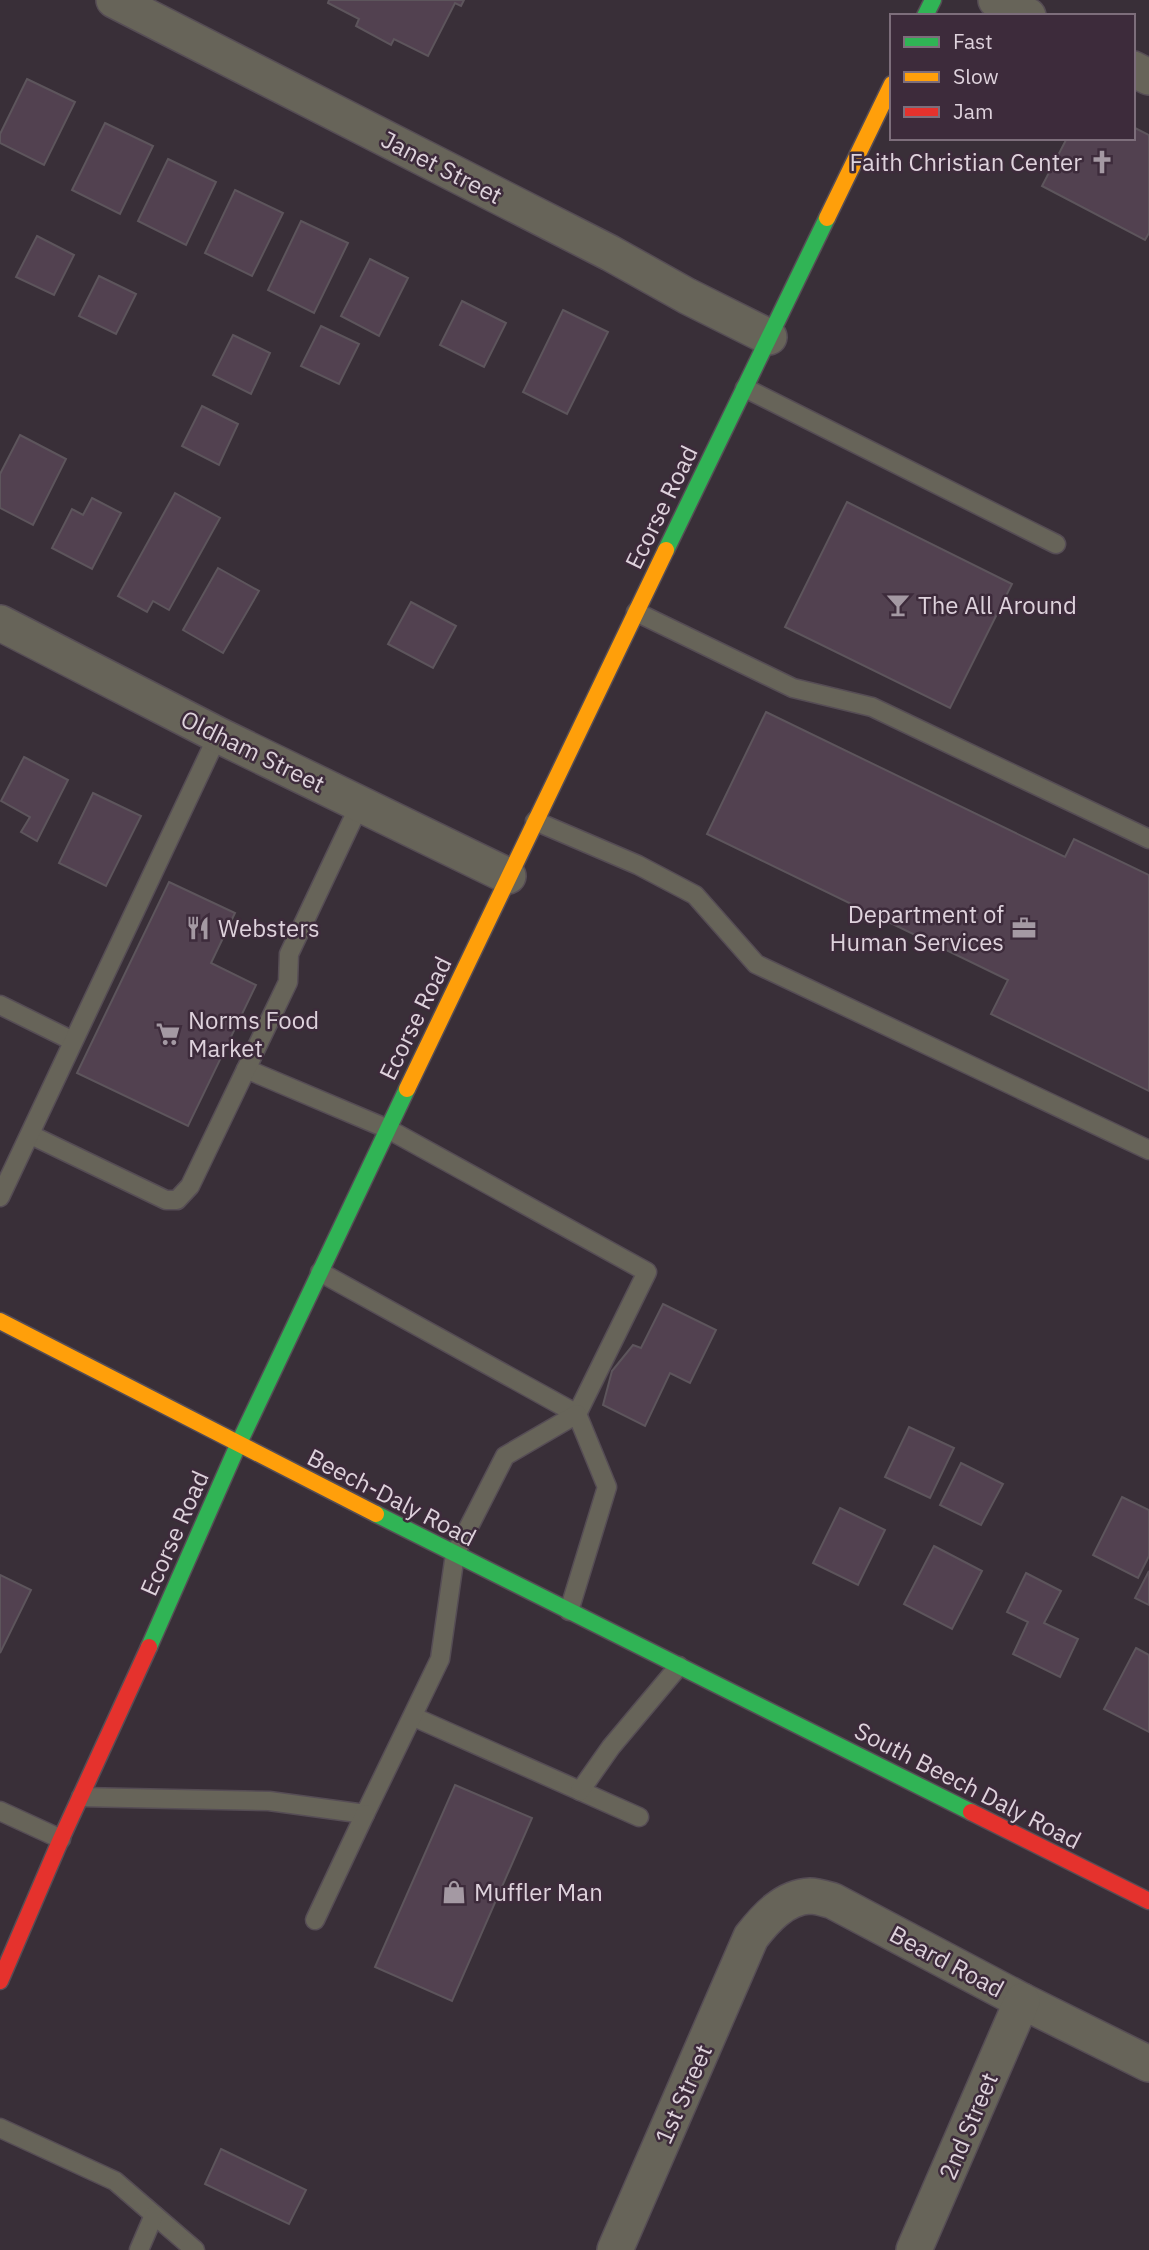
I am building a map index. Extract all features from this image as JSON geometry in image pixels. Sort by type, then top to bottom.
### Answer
[{"type":"main road","name":"Ecorse Road","points":[[0,1981],[238,1446],[508,876],[890,88]]},
{"type":"main road","name":"Beech-Daly Road","points":[[0,1321],[238,1446],[767,1710]]},
{"type":"main road","name":"South Beech Daly Road","points":[[767,1710],[1149,1901]]},
{"type":"street","name":"Janet Street","points":[[114,0],[769,337]]},
{"type":"street","points":[[996,0],[1024,14]]},
{"type":"street","name":"Oldham Street","points":[[0,624],[508,876]]},
{"type":"street","name":"Beard Road","points":[[751,1937],[766,1917],[788,1902],[810,1896],[832,1901],[1149,2064]]},
{"type":"street","name":"1st Street","points":[[615,2250],[751,1937]]},
{"type":"street","name":"2nd Street","points":[[914,2250],[1022,2001]]},
{"type":"lane","points":[[744,387],[1056,544]]},
{"type":"lane","points":[[636,612],[793,688],[872,706],[1149,839]]},
{"type":"lane","points":[[0,1197],[218,734]]},
{"type":"lane","points":[[31,1135],[166,1200],[177,1200],[190,1186],[288,982],[289,954],[360,804]]},
{"type":"lane","points":[[535,821],[638,865],[695,895],[756,964],[1149,1150]]},
{"type":"lane","points":[[0,1005],[73,1041]]},
{"type":"lane","points":[[246,1069],[388,1129],[647,1272],[577,1414],[505,1457],[455,1555],[440,1659],[315,1920]]},
{"type":"lane","points":[[320,1272],[577,1414],[607,1487],[569,1611]]},
{"type":"lane","points":[[580,1791],[611,1747],[679,1666]]},
{"type":"lane","points":[[414,1717],[639,1817]]},
{"type":"lane","points":[[81,1797],[269,1801],[365,1814]]},
{"type":"lane","points":[[0,1811],[61,1839]]},
{"type":"lane","points":[[0,2128],[115,2181],[195,2250]]},
{"type":"lane","points":[[139,2250],[154,2215]]},
{"type":"building","points":[[329,0],[464,0],[461,6],[455,3],[428,56],[394,39],[391,45],[356,26],[359,19],[328,3]]},
{"type":"building","points":[[27,79],[75,102],[44,165],[0,143],[0,134]]},
{"type":"building","points":[[105,123],[153,146],[120,214],[72,190]]},
{"type":"building","name":"Faith Christian Center","points":[[1135,128],[1149,135],[1149,233],[1145,240],[1042,186],[1066,140],[1135,140]]},
{"type":"building","points":[[168,159],[216,182],[186,245],[138,221]]},
{"type":"building","points":[[235,190],[283,213],[252,276],[205,253]]},
{"type":"building","points":[[301,221],[348,243],[314,313],[268,290]]},
{"type":"building","points":[[37,236],[74,255],[54,295],[16,277]]},
{"type":"building","points":[[370,259],[408,278],[379,336],[341,316]]},
{"type":"building","points":[[99,276],[136,294],[116,334],[79,316]]},
{"type":"building","points":[[462,301],[506,323],[484,367],[440,345]]},
{"type":"building","points":[[563,310],[608,332],[567,414],[523,392]]},
{"type":"building","points":[[321,326],[359,344],[339,384],[301,366]]},
{"type":"building","points":[[233,335],[270,353],[251,394],[213,375]]},
{"type":"building","points":[[202,406],[238,424],[219,465],[182,446]]},
{"type":"building","points":[[20,435],[66,459],[33,525],[0,508],[0,474]]},
{"type":"building","points":[[175,493],[220,518],[169,610],[153,601],[147,612],[118,596]]},
{"type":"building","points":[[92,498],[121,513],[92,569],[52,548],[72,509],[83,515]]},
{"type":"building","name":"The All Around","points":[[847,502],[1012,584],[950,708],[785,627]]},
{"type":"building","points":[[218,568],[259,591],[223,653],[183,630]]},
{"type":"building","points":[[411,602],[456,626],[433,668],[388,644]]},
{"type":"building","name":"Department of Human Services","points":[[766,712],[1065,857],[1074,839],[1149,875],[1149,1091],[991,1014],[1008,980],[707,834]]},
{"type":"building","points":[[24,757],[68,780],[37,841],[21,832],[30,817],[1,801]]},
{"type":"building","points":[[93,793],[141,816],[106,886],[59,863]]},
{"type":"building","points":[[169,882],[235,913],[211,963],[256,985],[188,1126],[77,1073]]},
{"type":"building","points":[[663,1304],[716,1330],[690,1383],[670,1373],[645,1426],[603,1405],[612,1371],[633,1345],[641,1348]]},
{"type":"building","points":[[909,1427],[954,1448],[930,1498],[885,1477]]},
{"type":"building","points":[[961,1463],[1003,1484],[981,1525],[940,1505]]},
{"type":"building","points":[[1122,1497],[1149,1510],[1149,1556],[1138,1578],[1093,1555]]},
{"type":"building","points":[[840,1508],[885,1530],[858,1585],[813,1563]]},
{"type":"building","points":[[934,1546],[982,1571],[952,1629],[904,1604]]},
{"type":"building","points":[[1149,1571],[1149,1605],[1135,1598]]},
{"type":"building","points":[[1026,1573],[1061,1591],[1044,1623],[1078,1639],[1060,1677],[1013,1654],[1028,1622],[1007,1612]]},
{"type":"building","points":[[0,1575],[31,1590],[0,1653]]},
{"type":"building","points":[[1136,1648],[1149,1655],[1149,1732],[1104,1709]]},
{"type":"building","name":"Muffler Man","points":[[455,1785],[532,1818],[452,2001],[375,1967]]},
{"type":"building","points":[[221,2149],[306,2190],[289,2224],[205,2184]]},
{"type":"traffic: fast","points":[[926,14],[933,0]]},
{"type":"traffic: fast","points":[[666,550],[827,218]]},
{"type":"traffic: fast","points":[[149,1647],[238,1445],[407,1089]]},
{"type":"traffic: fast","points":[[376,1514],[971,1812]]},
{"type":"traffic: slow","points":[[827,218],[890,88]]},
{"type":"traffic: slow","points":[[407,1089],[666,550]]},
{"type":"traffic: slow","points":[[0,1321],[376,1514]]},
{"type":"traffic: jam","points":[[0,1981],[61,1839],[149,1647]]},
{"type":"traffic: jam","points":[[971,1812],[1149,1901]]},
{"type":"place","name":"Faith Christian Center","points":[[1102,162]]},
{"type":"place","name":"The All Around","points":[[898,605]]},
{"type":"place","name":"Websters","points":[[198,928]]},
{"type":"place","name":"Department of Human Services","points":[[1024,928]]},
{"type":"place","name":"Norms Food Market","points":[[168,1034]]},
{"type":"place","name":"Muffler Man","points":[[454,1892]]}]
